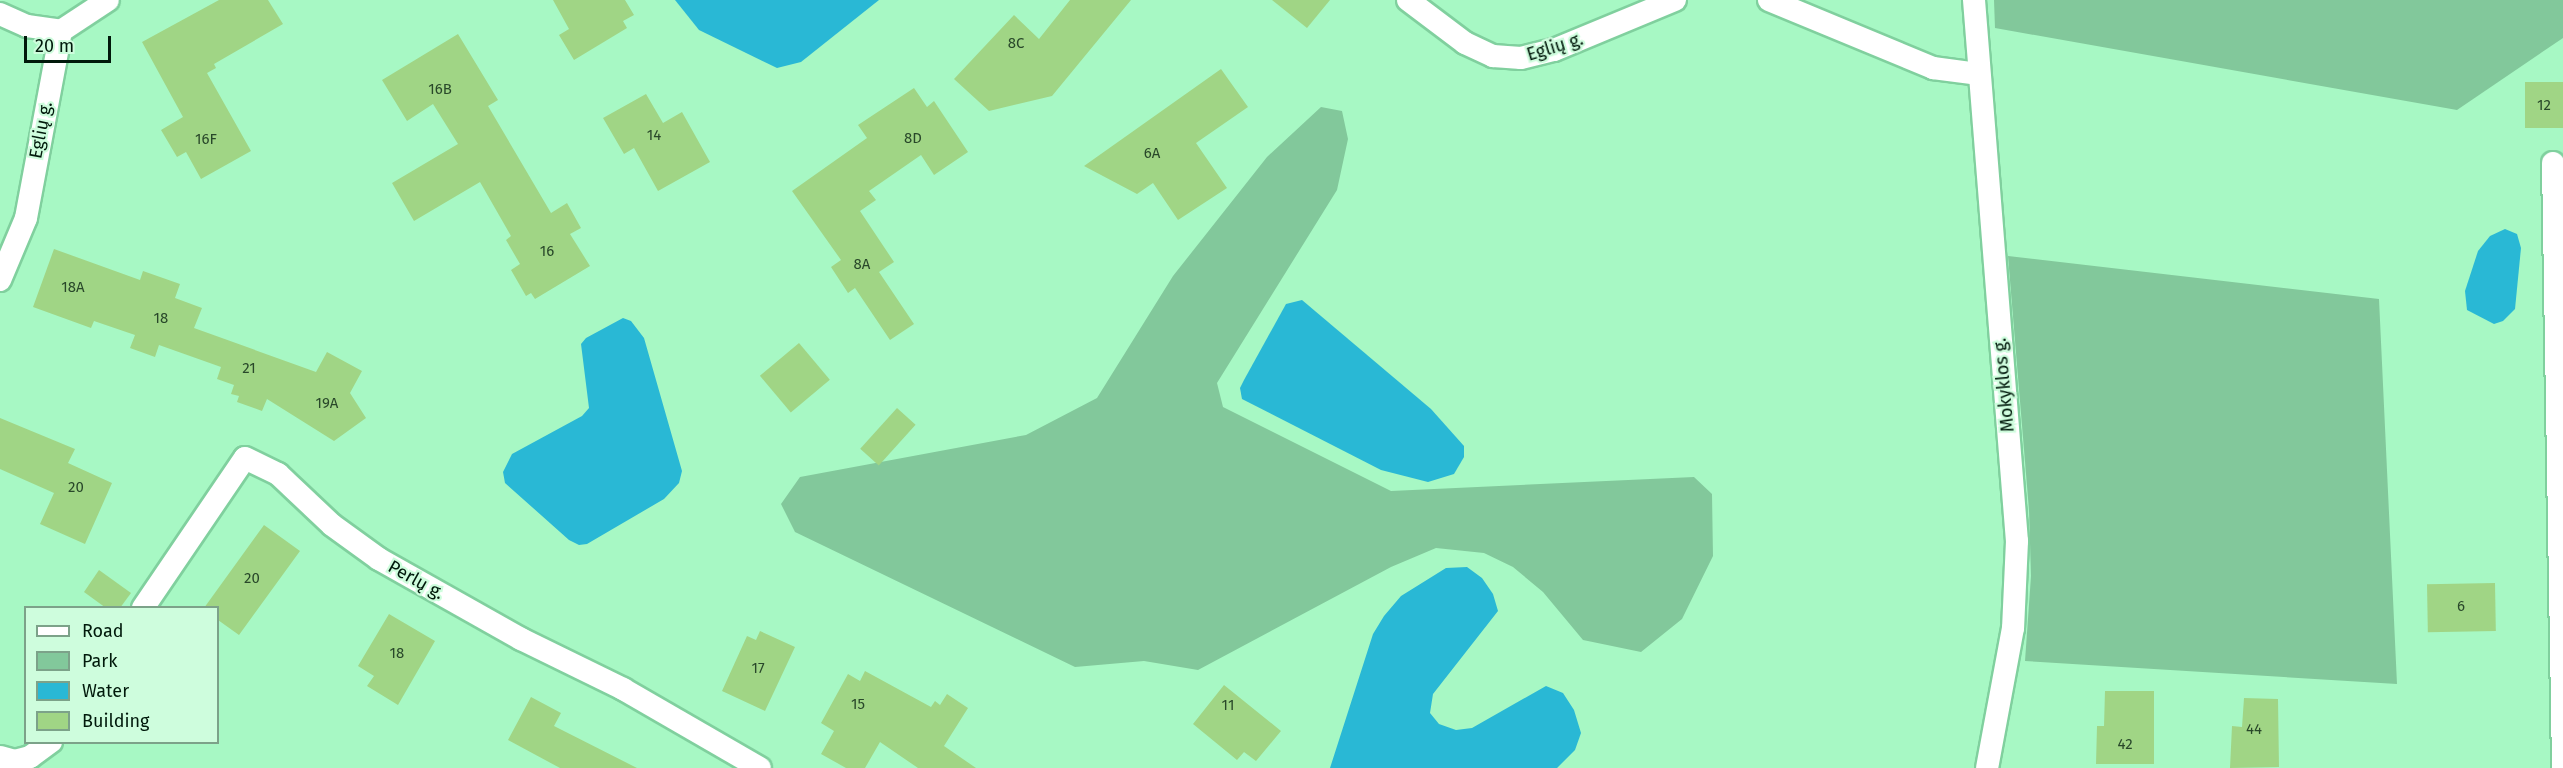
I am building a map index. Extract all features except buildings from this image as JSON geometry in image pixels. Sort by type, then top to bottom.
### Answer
[{"type":"street","points":[[0,14],[27,26],[61,30],[108,0]]},
{"type":"street","name":"Eglių g.","points":[[1408,0],[1465,43],[1492,56],[1521,58],[1554,50],[1675,0]]},
{"type":"street","points":[[1769,0],[1933,68],[1978,74]]},
{"type":"street","name":"Mokyklos g.","points":[[1974,0],[1978,74],[2017,541],[2013,628],[1987,768]]},
{"type":"street","name":"Eglių g.","points":[[0,280],[26,218],[61,30]]},
{"type":"street","points":[[2553,163],[2563,768]]},
{"type":"street","name":"Perlų g.","points":[[144,606],[245,458],[278,474],[332,525],[380,559],[521,639],[623,689],[760,768]]},
{"type":"street","points":[[0,757],[23,759],[48,744]]},
{"type":"green space","points":[[1994,0],[2563,0],[2563,38],[2457,110],[1995,28]]},
{"type":"green space","points":[[1321,107],[1342,111],[1348,139],[1337,190],[1217,383],[1223,407],[1391,491],[1694,477],[1712,494],[1713,556],[1682,619],[1641,652],[1583,640],[1543,592],[1513,567],[1484,553],[1436,548],[1391,567],[1198,670],[1144,661],[1075,667],[795,532],[781,504],[800,477],[1026,435],[1097,398],[1173,276],[1267,157]]},
{"type":"green space","points":[[2008,256],[2379,299],[2397,684],[2025,661],[2031,576],[2029,510]]},
{"type":"water","points":[[675,0],[879,0],[801,62],[777,68],[699,30]]},
{"type":"water","points":[[2505,229],[2517,234],[2521,248],[2515,309],[2503,321],[2494,324],[2467,310],[2465,291],[2478,251],[2490,236]]},
{"type":"water","points":[[1302,300],[1431,409],[1464,446],[1464,457],[1454,474],[1428,482],[1381,470],[1242,399],[1240,388],[1286,304]]},
{"type":"water","points":[[623,318],[631,321],[644,338],[682,471],[679,483],[664,499],[587,544],[579,545],[569,540],[505,483],[503,472],[512,454],[582,416],[589,408],[581,344],[586,338]]},
{"type":"water","points":[[1467,567],[1482,578],[1493,594],[1498,611],[1433,694],[1430,713],[1439,724],[1456,730],[1472,728],[1546,686],[1563,693],[1574,710],[1581,733],[1575,750],[1557,768],[1330,768],[1373,634],[1384,616],[1401,596],[1446,568]]}]
